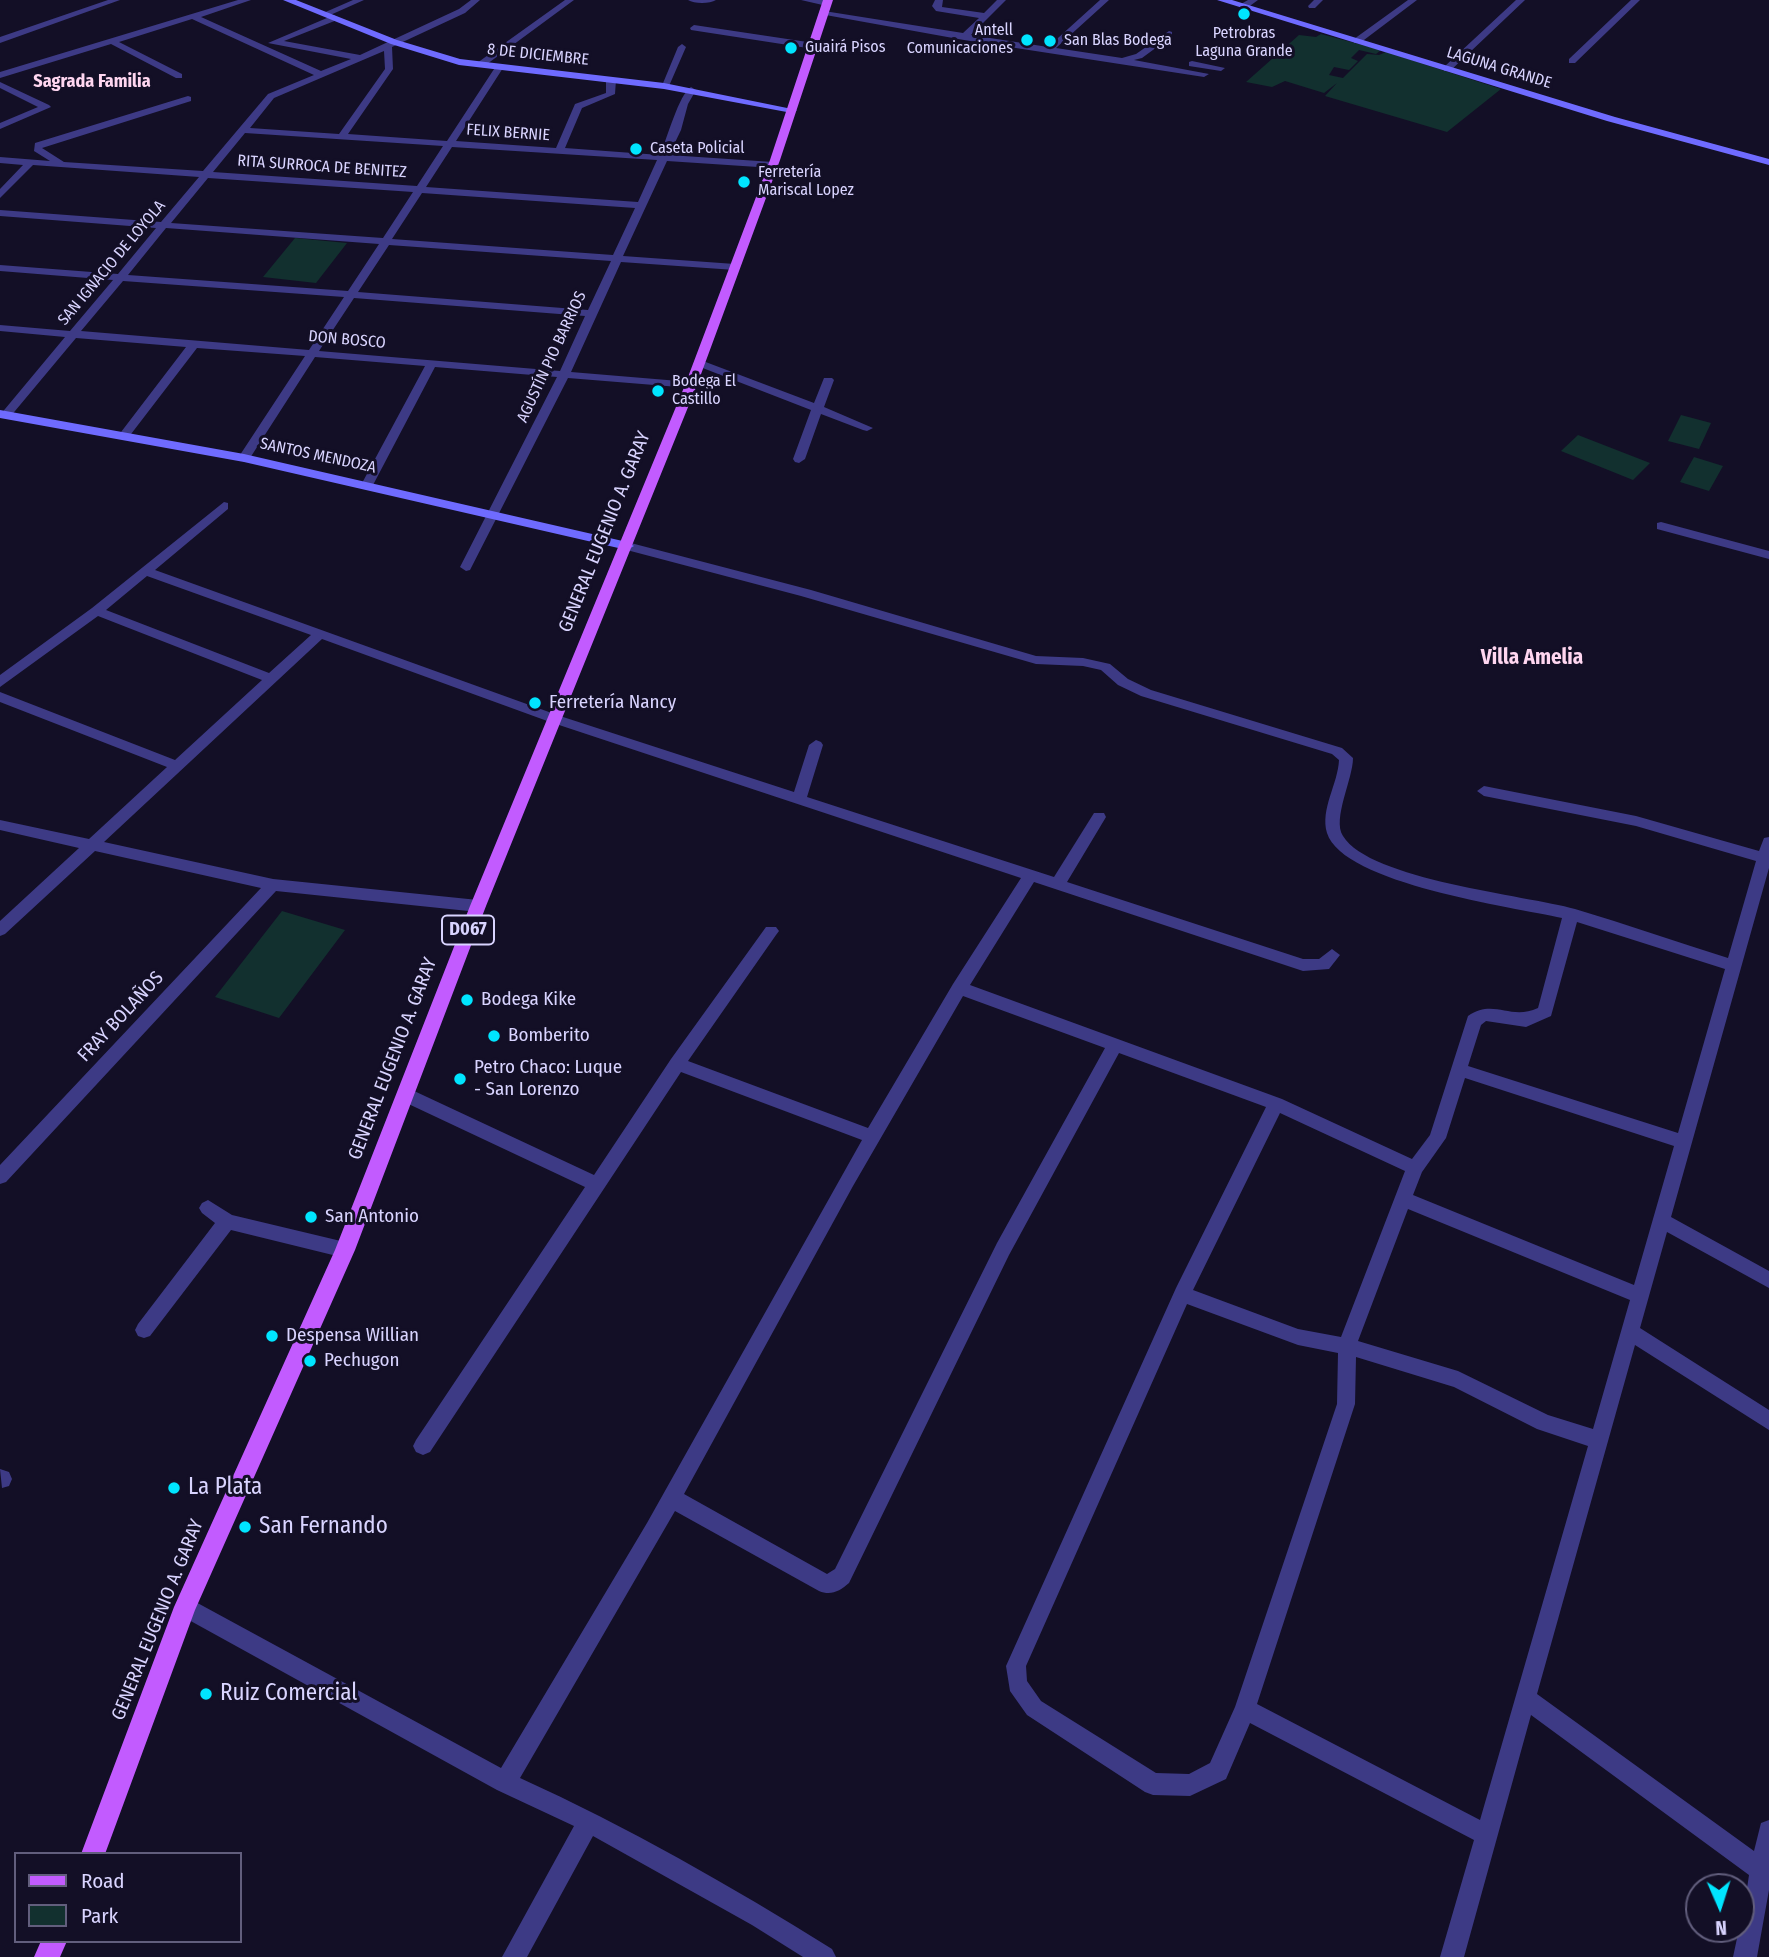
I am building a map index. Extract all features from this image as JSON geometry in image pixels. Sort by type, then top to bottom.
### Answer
[{"type":"main road","name":"8 DE DICIEMBRE","points":[[288,0],[391,44],[433,56],[499,68],[691,90],[792,110]]},
{"type":"main road","name":"LAGUNA GRANDE","points":[[1222,0],[1611,119],[1769,162]]},
{"type":"main road","name":"GENERAL EUGENIO A. GARAY","points":[[94,1852],[185,1607],[345,1250],[478,906],[691,385],[773,165],[826,6]]},
{"type":"main road","name":"SANTOS MENDOZA","points":[[3,415],[244,458],[626,545]]},
{"type":"street","points":[[0,32],[5,39],[116,0]]},
{"type":"street","points":[[0,75],[247,0]]},
{"type":"street","points":[[261,48],[360,0]]},
{"type":"street","name":"SAN IGNACIO DE LOYOLA","points":[[3,415],[271,96],[363,58],[462,11],[476,0]]},
{"type":"street","points":[[480,65],[570,0]]},
{"type":"street","points":[[692,0],[712,0]]},
{"type":"street","points":[[805,0],[964,37],[1221,68]]},
{"type":"street","points":[[939,0],[936,6],[939,9],[985,16]]},
{"type":"street","points":[[964,37],[1002,0]]},
{"type":"street","points":[[1053,47],[1105,0]]},
{"type":"street","points":[[1244,6],[1254,0]]},
{"type":"street","points":[[1357,41],[1413,0]]},
{"type":"street","points":[[1447,69],[1521,0]]},
{"type":"street","points":[[1572,61],[1636,0]]},
{"type":"street","points":[[88,9],[102,18]]},
{"type":"street","points":[[194,17],[322,75]]},
{"type":"street","points":[[694,28],[814,46]]},
{"type":"street","points":[[1120,62],[1139,56],[1169,34]]},
{"type":"street","points":[[113,42],[178,76]]},
{"type":"street","points":[[274,42],[390,63]]},
{"type":"street","points":[[342,136],[389,69],[391,44]]},
{"type":"street","points":[[664,86],[682,47]]},
{"type":"street","points":[[1053,47],[1120,62],[1204,74]]},
{"type":"street","points":[[244,458],[499,68]]},
{"type":"street","points":[[559,152],[578,106],[606,97],[610,93],[611,80]]},
{"type":"street","points":[[0,85],[46,107],[0,126]]},
{"type":"street","name":"AGUSTÍN PIO BARRIOS","points":[[466,567],[564,374],[663,158],[682,113],[681,105],[691,90]]},
{"type":"street","points":[[62,164],[37,147],[188,99]]},
{"type":"street","name":"FELIX BERNIE","points":[[241,130],[773,165]]},
{"type":"street","name":"RITA SURROCA DE BENITEZ","points":[[0,160],[642,205]]},
{"type":"street","points":[[0,195],[31,162]]},
{"type":"street","points":[[0,213],[735,267]]},
{"type":"street","points":[[0,268],[591,313]]},
{"type":"street","name":"DON BOSCO","points":[[0,328],[691,385]]},
{"type":"street","points":[[124,436],[195,343]]},
{"type":"street","points":[[367,485],[432,363]]},
{"type":"street","points":[[699,363],[867,428]]},
{"type":"street","points":[[799,459],[828,380]]},
{"type":"street","points":[[1,680],[97,611],[225,506]]},
{"type":"street","points":[[1661,526],[1769,555]]},
{"type":"street","points":[[626,545],[806,593],[1037,660],[1083,662],[1105,667],[1123,682],[1146,693],[1337,751],[1346,758],[1348,769],[1335,808],[1336,839],[1344,849],[1364,862],[1412,878],[1571,914],[1734,966]]},
{"type":"street","points":[[146,570],[555,719],[1303,965],[1323,965],[1332,955]]},
{"type":"street","points":[[97,611],[271,680]]},
{"type":"street","points":[[0,930],[320,634]]},
{"type":"street","points":[[0,697],[177,766]]},
{"type":"street","points":[[799,799],[816,745]]},
{"type":"street","points":[[1452,1957],[1485,1833],[1767,850],[1484,791]]},
{"type":"street","points":[[1058,883],[1099,817]]},
{"type":"street","points":[[0,825],[273,885],[478,906]]},
{"type":"street","points":[[505,1782],[673,1497],[872,1136],[959,988],[1031,875]]},
{"type":"street","name":"FRAY BOLAÑOS","points":[[0,1177],[273,885]]},
{"type":"street","points":[[1276,1104],[1182,1294],[1016,1666],[1017,1684],[1034,1708],[1153,1784],[1189,1785],[1218,1771],[1245,1709],[1346,1404],[1347,1346],[1415,1168],[1438,1138],[1477,1016],[1484,1014],[1526,1021],[1545,1012],[1571,914]]},
{"type":"street","points":[[423,1446],[677,1064],[771,931]]},
{"type":"street","points":[[959,988],[1276,1104],[1415,1168]]},
{"type":"street","points":[[673,1497],[826,1584],[835,1582],[842,1576],[1003,1249],[1115,1045]]},
{"type":"street","points":[[677,1064],[872,1136]]},
{"type":"street","points":[[1461,1070],[1683,1142]]},
{"type":"street","points":[[406,1095],[596,1184]]},
{"type":"street","points":[[1403,1199],[1639,1295]]},
{"type":"street","points":[[208,1208],[226,1221],[345,1250]]},
{"type":"street","points":[[1661,1220],[1769,1280]]},
{"type":"street","points":[[144,1330],[226,1221]]},
{"type":"street","points":[[1182,1294],[1298,1337],[1347,1346],[1458,1380],[1544,1423],[1598,1440]]},
{"type":"street","points":[[1629,1331],[1769,1421]]},
{"type":"street","points":[[185,1607],[505,1782],[589,1821],[760,1917],[824,1957]]},
{"type":"street","points":[[1524,1697],[1760,1869]]},
{"type":"street","points":[[1245,1709],[1485,1833]]},
{"type":"street","points":[[514,1957],[589,1821]]},
{"type":"street","points":[[1745,1957],[1769,1831]]},
{"type":"green space","points":[[1321,34],[1381,50],[1376,54],[1359,50],[1351,58],[1358,61],[1349,70],[1334,67],[1329,75],[1343,78],[1367,54],[1379,55],[1386,52],[1501,89],[1447,132],[1325,96],[1337,83],[1324,93],[1285,81],[1272,87],[1246,82],[1299,35],[1316,37]]},
{"type":"green space","points":[[295,238],[347,243],[316,283],[263,277]]},
{"type":"green space","points":[[1681,415],[1711,423],[1699,449],[1668,441]]},
{"type":"green space","points":[[1578,435],[1650,463],[1633,480],[1561,451]]},
{"type":"green space","points":[[1694,457],[1723,466],[1709,491],[1680,482]]},
{"type":"green space","points":[[282,911],[345,930],[279,1018],[215,997]]},
{"type":"place","name":"Petrobras Laguna Grande","points":[[1244,14]]},
{"type":"place","name":"Antell Comunicaciones","points":[[1027,40]]},
{"type":"place","name":"San Blas Bodega","points":[[1050,41]]},
{"type":"place","name":"Guairá Pisos","points":[[791,48]]},
{"type":"place","name":"Caseta Policial","points":[[636,149]]},
{"type":"place","name":"Ferretería Mariscal Lopez","points":[[744,182]]},
{"type":"place","name":"Bodega El Castillo","points":[[658,391]]},
{"type":"place","name":"Ferretería Nancy","points":[[535,703]]},
{"type":"place","name":"Bodega Kike","points":[[467,1000]]},
{"type":"place","name":"Bomberito","points":[[494,1036]]},
{"type":"place","name":"Petro Chaco: Luque - San Lorenzo","points":[[460,1079]]},
{"type":"place","name":"San Antonio","points":[[311,1217]]},
{"type":"place","name":"Despensa Willian","points":[[272,1336]]},
{"type":"place","name":"Pechugon","points":[[310,1361]]},
{"type":"place","name":"La Plata","points":[[174,1488]]},
{"type":"place","name":"San Fernando","points":[[245,1527]]},
{"type":"place","name":"Ruiz Comercial","points":[[206,1694]]},
{"type":"district","name":"Sagrada Familia","points":[[92,82]]},
{"type":"district","name":"Villa Amelia","points":[[1532,658]]}]
